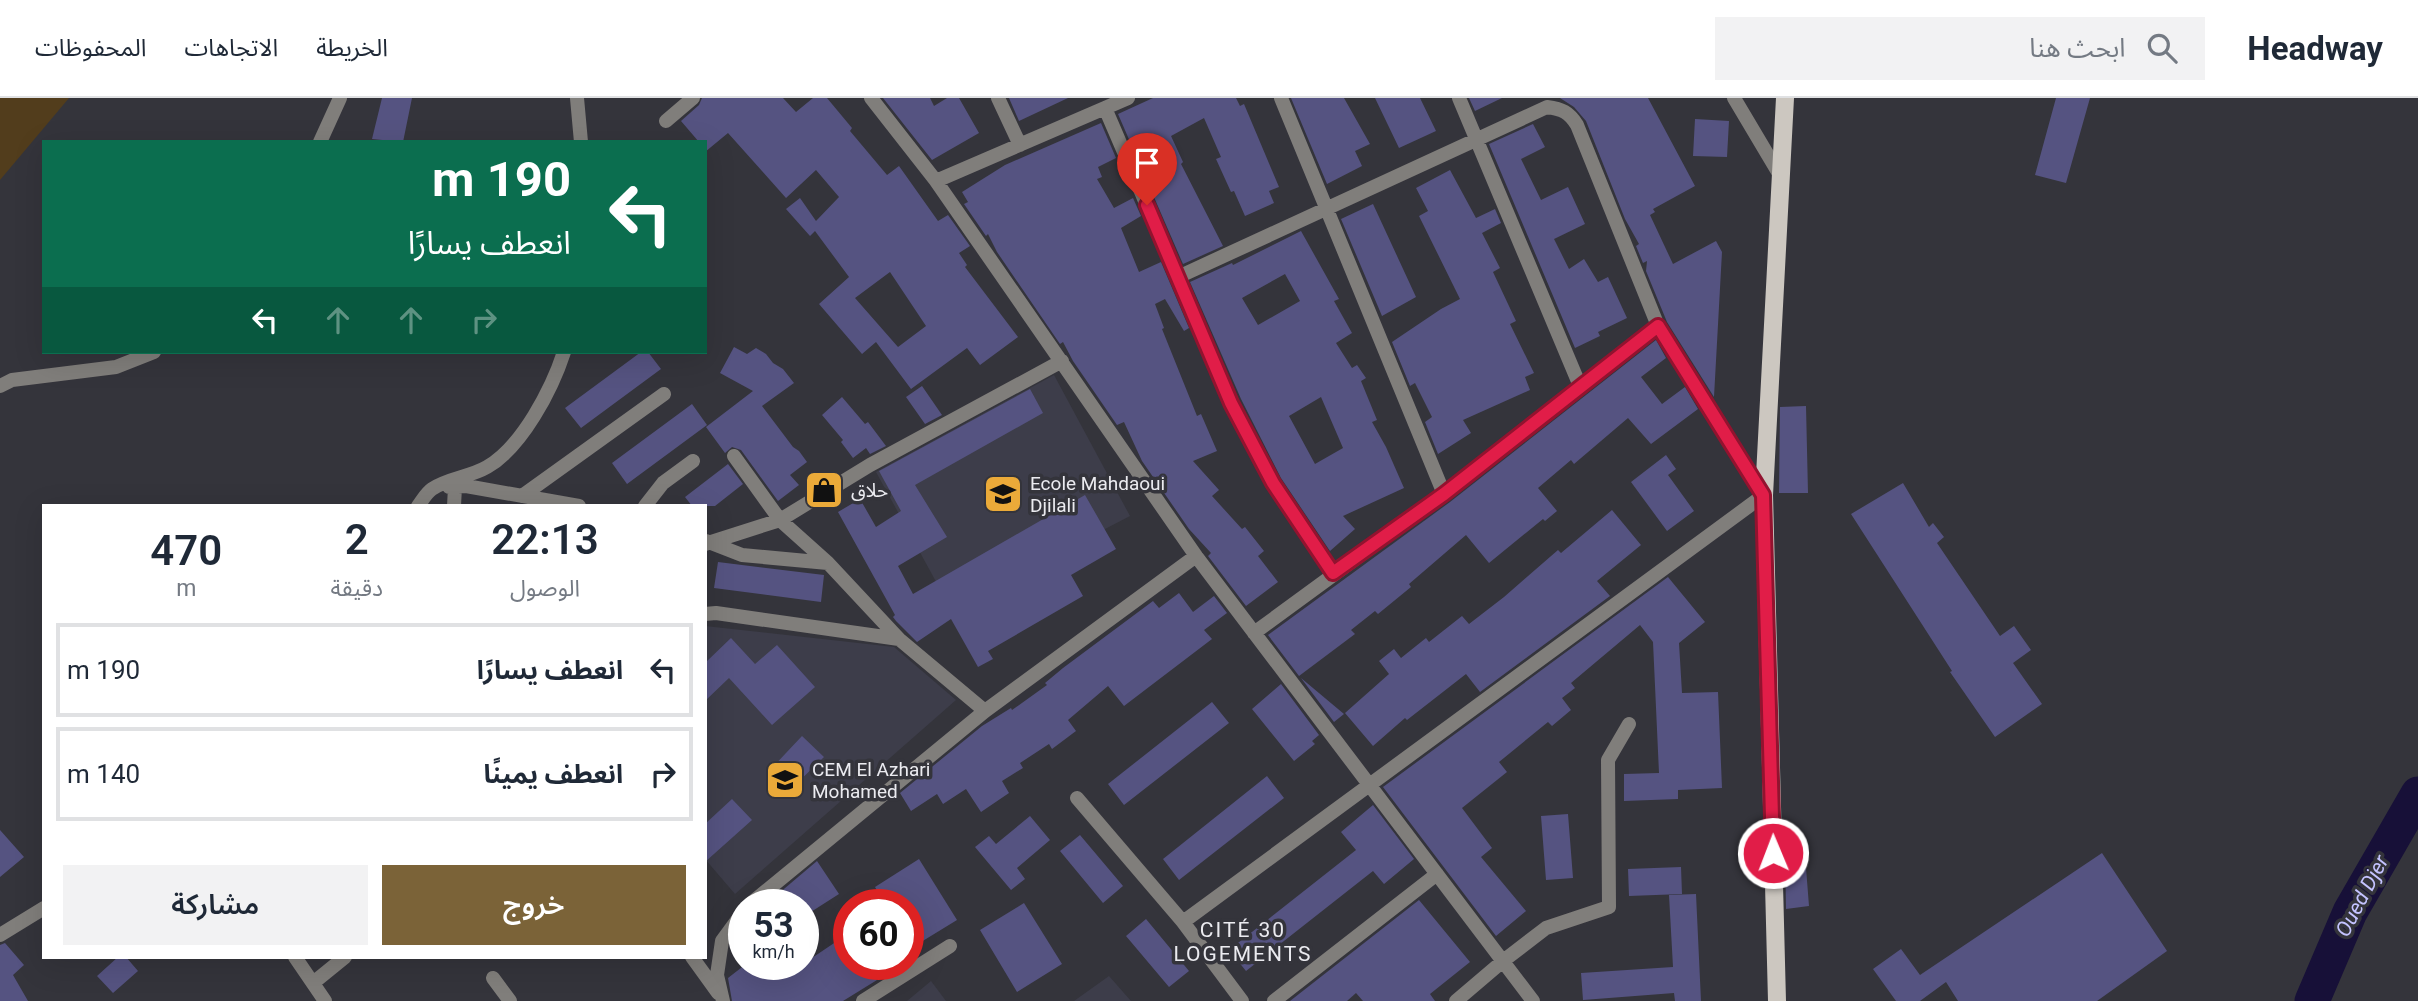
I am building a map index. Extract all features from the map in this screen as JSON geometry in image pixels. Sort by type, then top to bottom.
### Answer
[{"type":"main road","points":[[1778,998],[1763,495],[1785,98]]},
{"type":"street","points":[[321,140],[340,98]]},
{"type":"street","points":[[577,98],[582,140]]},
{"type":"street","points":[[666,121],[693,98]]},
{"type":"street","points":[[871,98],[936,181],[1196,556],[1534,1001]]},
{"type":"street","points":[[998,98],[1020,145]]},
{"type":"street","points":[[936,181],[1128,98]]},
{"type":"street","points":[[1281,98],[1444,494]]},
{"type":"street","points":[[1458,98],[1580,386]]},
{"type":"street","points":[[1734,98],[1781,177]]},
{"type":"street","points":[[1178,278],[1547,107],[1561,109],[1570,114],[1577,125],[1658,326],[1763,495],[1182,922]]},
{"type":"street","points":[[1105,108],[1231,403],[1273,483],[1333,573]]},
{"type":"street","points":[[1254,633],[1444,494],[1658,326]]},
{"type":"street","points":[[0,386],[12,380],[116,367],[149,354]]},
{"type":"street","points":[[420,504],[431,489],[485,468],[499,459],[522,432],[555,378],[563,354]]},
{"type":"street","points":[[707,542],[780,520],[870,465],[1062,361]]},
{"type":"street","points":[[522,496],[664,394]]},
{"type":"street","points":[[734,456],[780,520],[828,563],[899,639],[985,711]]},
{"type":"street","points":[[647,504],[663,483],[693,461]]},
{"type":"street","points":[[431,489],[466,486],[568,504]]},
{"type":"street","points":[[454,504],[455,487]]},
{"type":"street","points":[[707,542],[742,555],[828,563]]},
{"type":"street","points":[[768,889],[985,711],[1196,556]]},
{"type":"street","points":[[707,614],[899,639]]},
{"type":"street","points":[[1456,1001],[1546,928],[1609,907],[1608,760],[1629,724]]},
{"type":"street","points":[[1077,798],[1182,922],[1242,1001]]},
{"type":"street","points":[[1274,1001],[1437,874]]},
{"type":"street","points":[[0,935],[42,909]]},
{"type":"street","points":[[722,1000],[717,975],[722,941],[728,933]]},
{"type":"street","points":[[863,1001],[950,946]]},
{"type":"street","points":[[296,959],[325,1001]]},
{"type":"street","points":[[313,983],[343,959]]},
{"type":"street","points":[[693,959],[722,1000]]},
{"type":"street","points":[[493,978],[510,1001]]},
{"type":"shaded area","points":[[0,98],[69,98],[0,180]]},
{"type":"shaded area","name":"Ecole Mahdaoui Djilali","points":[[1054,375],[1130,516],[951,609],[876,472]]},
{"type":"shaded area","name":"CEM El Azhari Mohamed","points":[[707,626],[894,647],[956,700],[741,889],[731,889],[707,861]]},
{"type":"shaded area","points":[[1109,976],[1131,1001],[1074,1001]]},
{"type":"shaded area","points":[[931,981],[946,1001],[907,1001]]},
{"type":"building","points":[[382,98],[412,98],[403,140],[372,139]]},
{"type":"building","points":[[702,98],[783,98],[796,112],[813,98],[827,98],[852,128],[850,131],[887,175],[899,166],[938,221],[948,215],[970,246],[959,253],[967,265],[965,267],[1018,337],[980,365],[967,348],[911,389],[876,342],[862,354],[819,304],[849,277],[815,231],[810,236],[786,209],[800,198],[816,221],[839,197],[816,170],[786,198],[728,133],[707,150],[707,140],[697,140],[681,121],[699,105]],"holes":[[[890,272],[926,326],[898,347],[855,298]]]},
{"type":"building","points":[[883,98],[930,98],[934,106],[947,98],[959,98],[979,133],[932,160]]},
{"type":"building","points":[[1009,98],[1068,98],[1019,121]]},
{"type":"building","points":[[1153,98],[1236,98],[1240,106],[1244,104],[1279,187],[1269,191],[1274,203],[1245,216],[1216,159],[1221,157],[1204,118],[1171,136],[1183,162],[1181,164],[1223,246],[1183,264],[1118,114]]},
{"type":"building","points":[[1291,98],[1344,98],[1370,144],[1355,151],[1362,166],[1327,184]]},
{"type":"building","points":[[1375,98],[1420,98],[1436,131],[1399,148]]},
{"type":"building","points":[[1469,98],[1502,98],[1475,111]]},
{"type":"building","points":[[1560,98],[1648,98],[1695,186],[1653,209],[1655,212],[1650,215],[1673,264],[1716,241],[1722,252],[1714,397],[1667,322],[1646,271],[1647,261],[1643,263],[1636,246],[1639,244],[1625,219],[1586,121],[1574,107]]},
{"type":"building","points":[[2056,98],[2090,98],[2066,183],[2035,175]]},
{"type":"building","points":[[1695,119],[1729,121],[1727,157],[1693,156]]},
{"type":"building","points":[[1101,123],[1116,158],[1098,167],[1102,177],[1097,179],[1114,208],[1133,198],[1141,216],[1121,228],[1139,272],[1161,262],[1189,328],[1184,331],[1165,299],[1155,304],[1164,328],[1162,329],[1197,416],[1201,414],[1217,451],[1193,461],[1219,490],[1212,496],[1242,529],[1245,527],[1264,551],[1258,556],[1278,582],[1246,606],[1208,556],[1211,553],[1189,529],[1142,461],[1124,422],[1117,425],[1063,342],[1060,344],[997,252],[988,234],[986,236],[964,204],[968,202],[962,192],[1005,165]]},
{"type":"building","points":[[1533,124],[1545,147],[1521,159],[1541,200],[1568,187],[1585,224],[1554,239],[1569,269],[1584,259],[1598,282],[1608,277],[1627,318],[1598,332],[1600,336],[1575,348],[1489,144]]},
{"type":"building","points":[[1450,170],[1476,218],[1495,209],[1501,223],[1482,233],[1500,268],[1493,272],[1516,321],[1510,324],[1534,373],[1525,377],[1530,390],[1463,420],[1471,433],[1438,454],[1425,422],[1432,417],[1415,383],[1410,386],[1392,342],[1460,299],[1419,216],[1428,211],[1416,188]]},
{"type":"building","points":[[1373,204],[1416,297],[1382,316],[1341,219]]},
{"type":"building","points":[[1301,231],[1339,299],[1334,301],[1352,333],[1336,343],[1352,368],[1357,365],[1366,378],[1361,381],[1377,420],[1372,422],[1404,488],[1343,516],[1355,529],[1330,551],[1281,478],[1241,399],[1190,282],[1232,263],[1233,265]],"holes":[[[1285,274],[1300,301],[1258,325],[1242,298]],[[1321,397],[1343,448],[1315,464],[1289,416]]]},
{"type":"building","points":[[1656,340],[1666,358],[1641,377],[1662,404],[1685,387],[1698,409],[1651,444],[1628,418],[1574,464],[1571,460],[1538,488],[1557,511],[1545,521],[1543,519],[1489,563],[1466,535],[1409,584],[1411,587],[1378,614],[1375,611],[1351,630],[1355,634],[1299,676],[1268,635],[1450,502]]},
{"type":"building","points":[[734,347],[747,354],[756,348],[766,354],[794,383],[762,406],[807,462],[790,475],[799,485],[778,501],[741,450],[732,447],[725,453],[706,427],[753,391],[720,373]]},
{"type":"building","points":[[638,354],[650,354],[661,369],[581,428],[565,408]]},
{"type":"building","points":[[922,386],[942,415],[925,424],[906,397]]},
{"type":"building","points":[[1030,389],[1043,413],[915,485],[947,537],[898,566],[913,594],[1085,495],[1116,549],[1071,575],[1083,596],[988,651],[993,659],[978,667],[951,619],[917,642],[896,621],[838,512],[860,499],[876,527],[901,511],[879,471]]},
{"type":"building","points":[[842,397],[865,424],[868,422],[886,446],[870,454],[866,448],[853,458],[841,442],[843,440],[822,415]]},
{"type":"building","points":[[692,404],[707,425],[627,484],[612,463]]},
{"type":"building","points":[[1806,406],[1808,493],[1779,493],[1780,407]]},
{"type":"building","points":[[1666,455],[1676,469],[1668,475],[1694,511],[1667,531],[1631,482]]},
{"type":"building","points":[[728,464],[743,484],[715,506],[690,504],[685,497]]},
{"type":"building","points":[[1903,483],[1929,527],[1933,523],[1944,537],[1937,543],[2000,636],[2014,626],[2031,650],[2013,663],[2042,704],[1995,737],[1950,672],[1952,671],[1851,514]]},
{"type":"building","points":[[1612,510],[1641,545],[1597,581],[1610,596],[1480,692],[1466,674],[1407,720],[1405,718],[1373,746],[1345,713],[1389,674],[1379,661],[1394,649],[1401,658],[1426,638],[1429,642],[1462,616],[1469,624],[1558,550],[1561,553]]},
{"type":"building","points":[[718,562],[824,575],[821,602],[714,588]]},
{"type":"building","points":[[1668,577],[1705,622],[1679,643],[1682,693],[1718,692],[1722,788],[1678,790],[1678,799],[1624,801],[1624,774],[1659,773],[1653,642],[1640,625],[1571,683],[1575,688],[1562,698],[1571,710],[1552,726],[1548,722],[1499,762],[1507,772],[1462,808],[1492,848],[1481,857],[1526,911],[1496,936],[1383,787]]},
{"type":"building","points":[[1179,593],[1193,612],[1214,596],[1227,613],[1204,630],[1212,639],[1124,706],[1108,686],[1068,720],[1076,731],[1052,749],[1049,744],[1020,763],[1023,768],[1002,781],[1009,793],[981,812],[966,789],[943,804],[937,794],[911,811],[900,793],[982,726],[1011,708],[1012,710],[1047,685],[1045,683],[1063,668],[1153,601],[1159,608]]},
{"type":"building","points":[[731,638],[755,664],[777,645],[815,687],[772,725],[729,678],[707,699],[707,661]]},
{"type":"building","points":[[1301,678],[1344,714],[1334,722]]},
{"type":"building","points":[[1281,684],[1319,735],[1312,741],[1315,744],[1294,761],[1252,709]]},
{"type":"building","points":[[1212,702],[1229,723],[1124,805],[1108,784]]},
{"type":"building","points":[[802,736],[824,757],[789,791],[770,770]]},
{"type":"building","points":[[1267,776],[1284,798],[1179,880],[1163,859]]},
{"type":"building","points":[[732,799],[752,820],[707,860],[707,822]]},
{"type":"building","points":[[1373,805],[1414,859],[1384,884],[1373,871],[1246,971],[1229,950],[1356,850],[1341,832]]},
{"type":"building","points":[[1568,814],[1573,878],[1546,880],[1541,816]]},
{"type":"building","points":[[1030,816],[1050,840],[1017,868],[1025,879],[1011,890],[975,847],[989,836],[996,844]]},
{"type":"building","points":[[0,830],[24,857],[0,877]]},
{"type":"building","points":[[1080,835],[1123,886],[1103,903],[1060,851]]},
{"type":"building","points":[[1785,851],[1786,857],[1805,855],[1809,906],[1786,909]]},
{"type":"building","points":[[2102,853],[2167,951],[2097,1001],[1958,1001],[1946,982],[1920,1001],[1896,1001],[1873,969],[1901,949],[1920,975]]},
{"type":"building","points":[[919,859],[957,920],[924,940],[924,889],[875,887]]},
{"type":"building","points":[[817,861],[836,889],[833,889],[833,898],[819,907],[819,889],[784,889]]},
{"type":"building","points":[[1681,867],[1682,894],[1629,896],[1628,869]]},
{"type":"building","points":[[1696,894],[1701,1001],[1675,1001],[1674,993],[1583,1000],[1581,973],[1673,967],[1669,895]]},
{"type":"building","points":[[1419,900],[1470,962],[1430,994],[1435,1001],[1363,1001],[1356,993],[1347,1001],[1290,1001]]},
{"type":"building","points":[[1024,903],[1062,964],[1017,992],[980,930]]},
{"type":"building","points":[[1146,919],[1189,971],[1169,987],[1126,936]]},
{"type":"building","points":[[5,943],[24,965],[13,975],[28,1001],[0,1001],[0,945]]},
{"type":"building","points":[[833,944],[833,980],[877,980],[843,1001],[732,1001],[728,980],[819,980],[819,953]]},
{"type":"building","points":[[116,959],[128,959],[138,971],[113,993],[97,976]]},
{"type":"waterway","name":"Oued Djer","points":[[2312,1001],[2350,912],[2418,794]]},
{"type":"place","name":"حلاق","points":[[824,490]]},
{"type":"place","name":"Ecole Mahdaoui Djilali","points":[[1003,494]]},
{"type":"place","name":"CEM El Azhari Mohamed","points":[[785,780]]},
{"type":"district","name":"CITÉ 30 LOGEMENTS","points":[[1243,942]]},
{"type":"route","points":[[1147,205],[1231,403],[1273,483],[1333,573],[1444,494],[1658,326],[1763,495],[1773,853]]}]
